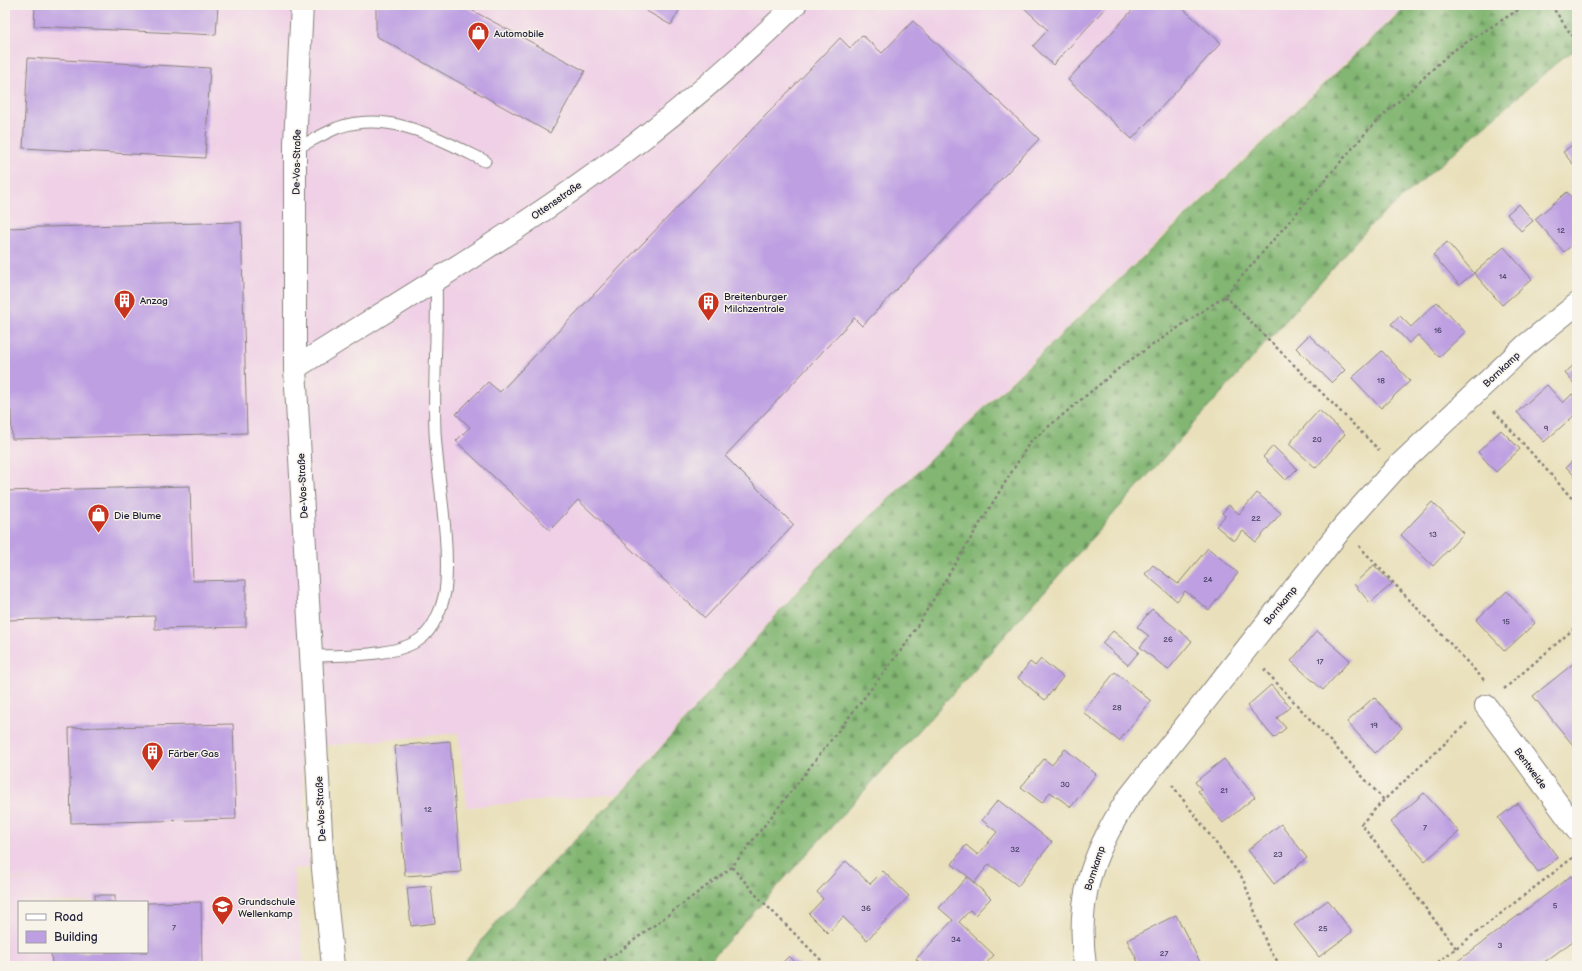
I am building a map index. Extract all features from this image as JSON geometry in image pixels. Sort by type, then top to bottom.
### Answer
[{"type":"street","name":"De-Vos-Straße","points":[[302,5],[295,149],[295,368],[323,869],[333,966]]},
{"type":"street","name":"Ottensstraße","points":[[295,368],[534,216],[642,139],[709,84],[765,35],[795,5]]},
{"type":"street","name":"Bornkamp","points":[[1085,966],[1082,940],[1082,914],[1084,898],[1094,864],[1102,842],[1117,816],[1153,766],[1342,528],[1396,468],[1526,345],[1577,304]]},
{"type":"street","name":"Bentweide","points":[[1491,700],[1577,830]]},
{"type":"lane","points":[[295,149],[337,128],[354,124],[376,123],[402,125],[427,133],[485,161]]},
{"type":"lane","points":[[311,656],[375,653],[411,645],[425,635],[439,614],[446,584],[445,528],[435,432],[436,278]]},
{"type":"path","points":[[593,966],[617,953],[732,867],[906,644],[1030,442],[1123,365],[1226,296],[1369,128],[1451,52],[1526,5]]},
{"type":"path","points":[[1551,5],[1577,42]]},
{"type":"path","points":[[1226,296],[1396,468]]},
{"type":"path","points":[[1476,391],[1577,504]]},
{"type":"path","points":[[1342,528],[1491,700]]},
{"type":"path","points":[[1577,567],[1574,570],[1577,573]]},
{"type":"path","points":[[1456,948],[1361,824],[1384,800],[1491,700],[1577,626]]},
{"type":"path","points":[[1248,646],[1257,662],[1384,800]]},
{"type":"path","points":[[1153,766],[1170,783],[1244,879],[1268,948],[1281,966]]},
{"type":"path","points":[[1433,966],[1577,854]]},
{"type":"path","points":[[732,867],[757,896],[827,966]]},
{"type":"shaded area","points":[[5,5],[1405,5],[823,560],[619,794],[467,807],[458,733],[300,748],[310,868],[293,869],[304,966],[5,966],[5,881],[60,878],[5,880]]},
{"type":"green space","points":[[1408,5],[1577,5],[1577,49],[1562,58],[1371,225],[992,650],[705,966],[461,966],[506,911],[626,788],[824,561]]},
{"type":"building","points":[[35,5],[218,5],[216,35],[34,26]]},
{"type":"building","name":"Automobile","points":[[376,5],[462,5],[585,71],[550,133],[376,36]]},
{"type":"building","points":[[636,5],[682,5],[671,25]]},
{"type":"building","points":[[1021,5],[1108,5],[1053,65],[1033,46],[1048,30]]},
{"type":"building","points":[[1137,5],[1179,5],[1221,43],[1132,139],[1068,80]]},
{"type":"building","name":"Breitenburger Milchzentrale","points":[[913,21],[1039,139],[862,326],[854,318],[725,456],[794,525],[705,618],[578,500],[550,530],[456,441],[470,427],[456,414],[488,382],[500,392],[840,38],[850,48],[862,35],[882,53]]},
{"type":"building","points":[[28,58],[210,68],[205,158],[23,148]]},
{"type":"building","points":[[1577,141],[1577,169],[1563,152]]},
{"type":"building","points":[[1567,192],[1577,204],[1577,241],[1564,252],[1535,219]]},
{"type":"building","points":[[1519,204],[1533,221],[1521,231],[1507,214]]},
{"type":"building","name":"Anzag","points":[[241,222],[247,433],[12,439],[11,411],[5,411],[5,228]]},
{"type":"building","points":[[1447,242],[1474,273],[1459,285],[1433,255]]},
{"type":"building","points":[[1504,247],[1532,279],[1502,305],[1474,273]]},
{"type":"building","points":[[1437,302],[1465,332],[1439,357],[1418,335],[1409,343],[1391,324],[1400,316],[1411,327]]},
{"type":"building","points":[[1309,335],[1345,370],[1332,383],[1296,348]]},
{"type":"building","points":[[1382,351],[1410,381],[1381,408],[1352,378]]},
{"type":"building","points":[[1577,362],[1577,387],[1565,373]]},
{"type":"building","points":[[1547,385],[1563,403],[1572,394],[1577,399],[1577,413],[1544,442],[1517,412]]},
{"type":"building","points":[[1319,410],[1345,434],[1316,468],[1289,444]]},
{"type":"building","points":[[1501,430],[1520,449],[1496,472],[1478,452]]},
{"type":"building","points":[[1273,446],[1297,469],[1286,480],[1263,457]]},
{"type":"building","points":[[1577,457],[1577,478],[1566,467]]},
{"type":"building","name":"Die Blume","points":[[190,486],[193,581],[246,580],[246,627],[155,629],[155,616],[5,620],[5,491]]},
{"type":"building","points":[[1257,493],[1281,513],[1256,542],[1243,531],[1234,541],[1216,526],[1225,516],[1222,513],[1229,505],[1239,514]]},
{"type":"building","points":[[1432,502],[1464,533],[1433,566],[1401,535]]},
{"type":"building","points":[[1208,548],[1238,573],[1209,610],[1185,591],[1177,601],[1145,574],[1153,565],[1178,584]]},
{"type":"building","points":[[1374,565],[1392,584],[1370,603],[1354,584]]},
{"type":"building","points":[[1507,591],[1535,623],[1505,651],[1476,620]]},
{"type":"building","points":[[1152,609],[1192,641],[1168,670],[1140,647],[1149,636],[1137,627]]},
{"type":"building","points":[[1113,631],[1139,652],[1128,665],[1102,643]]},
{"type":"building","points":[[1317,631],[1350,660],[1323,690],[1291,661]]},
{"type":"building","points":[[1041,659],[1063,677],[1045,700],[1018,678],[1030,662],[1035,666]]},
{"type":"building","points":[[1574,663],[1577,666],[1577,750],[1533,696]]},
{"type":"building","points":[[1115,672],[1151,701],[1119,741],[1083,712]]},
{"type":"building","points":[[1271,685],[1290,707],[1277,718],[1286,728],[1274,738],[1247,706]]},
{"type":"building","points":[[1374,697],[1402,728],[1375,753],[1347,722]]},
{"type":"building","name":"Färber Gas","points":[[233,724],[236,819],[71,823],[69,728]]},
{"type":"building","points":[[450,741],[461,872],[405,876],[395,746]]},
{"type":"building","points":[[1065,749],[1096,774],[1071,807],[1050,792],[1042,803],[1021,787],[1044,759],[1052,765]]},
{"type":"building","points":[[1224,759],[1255,797],[1223,823],[1198,791],[1201,789],[1195,782]]},
{"type":"building","points":[[1424,793],[1459,832],[1425,861],[1391,822]]},
{"type":"building","points":[[998,800],[1052,842],[1018,886],[989,864],[975,882],[952,864],[966,845],[978,855],[997,832],[982,820]]},
{"type":"building","points":[[1518,803],[1558,858],[1538,872],[1498,818]]},
{"type":"building","points":[[1281,824],[1307,858],[1274,884],[1248,850]]},
{"type":"building","points":[[846,861],[870,884],[883,871],[909,896],[867,940],[843,917],[828,933],[809,914],[823,899],[817,892]]},
{"type":"building","points":[[1571,876],[1577,885],[1577,938],[1539,966],[1451,966]]},
{"type":"building","points":[[967,877],[991,898],[975,915],[970,910],[959,922],[994,955],[984,966],[924,966],[916,959],[953,920],[939,908]]},
{"type":"building","points":[[431,886],[435,923],[411,926],[407,888]]},
{"type":"building","points":[[95,895],[115,895],[115,901],[95,901]]},
{"type":"building","points":[[1328,900],[1352,932],[1319,957],[1294,925]]},
{"type":"building","points":[[201,902],[202,966],[52,966],[51,953],[148,953],[148,903]]},
{"type":"building","points":[[1176,915],[1202,966],[1140,966],[1127,940]]},
{"type":"building","points":[[789,956],[799,966],[779,966]]},
{"type":"place","name":"Automobile","points":[[479,52]]},
{"type":"place","name":"Anzag","points":[[124,320]]},
{"type":"place","name":"Breitenburger Milchzentrale","points":[[709,322]]},
{"type":"place","name":"Die Blume","points":[[98,534]]},
{"type":"place","name":"Färber Gas","points":[[152,772]]},
{"type":"place","name":"Grundschule Wellenkamp","points":[[223,926]]}]
